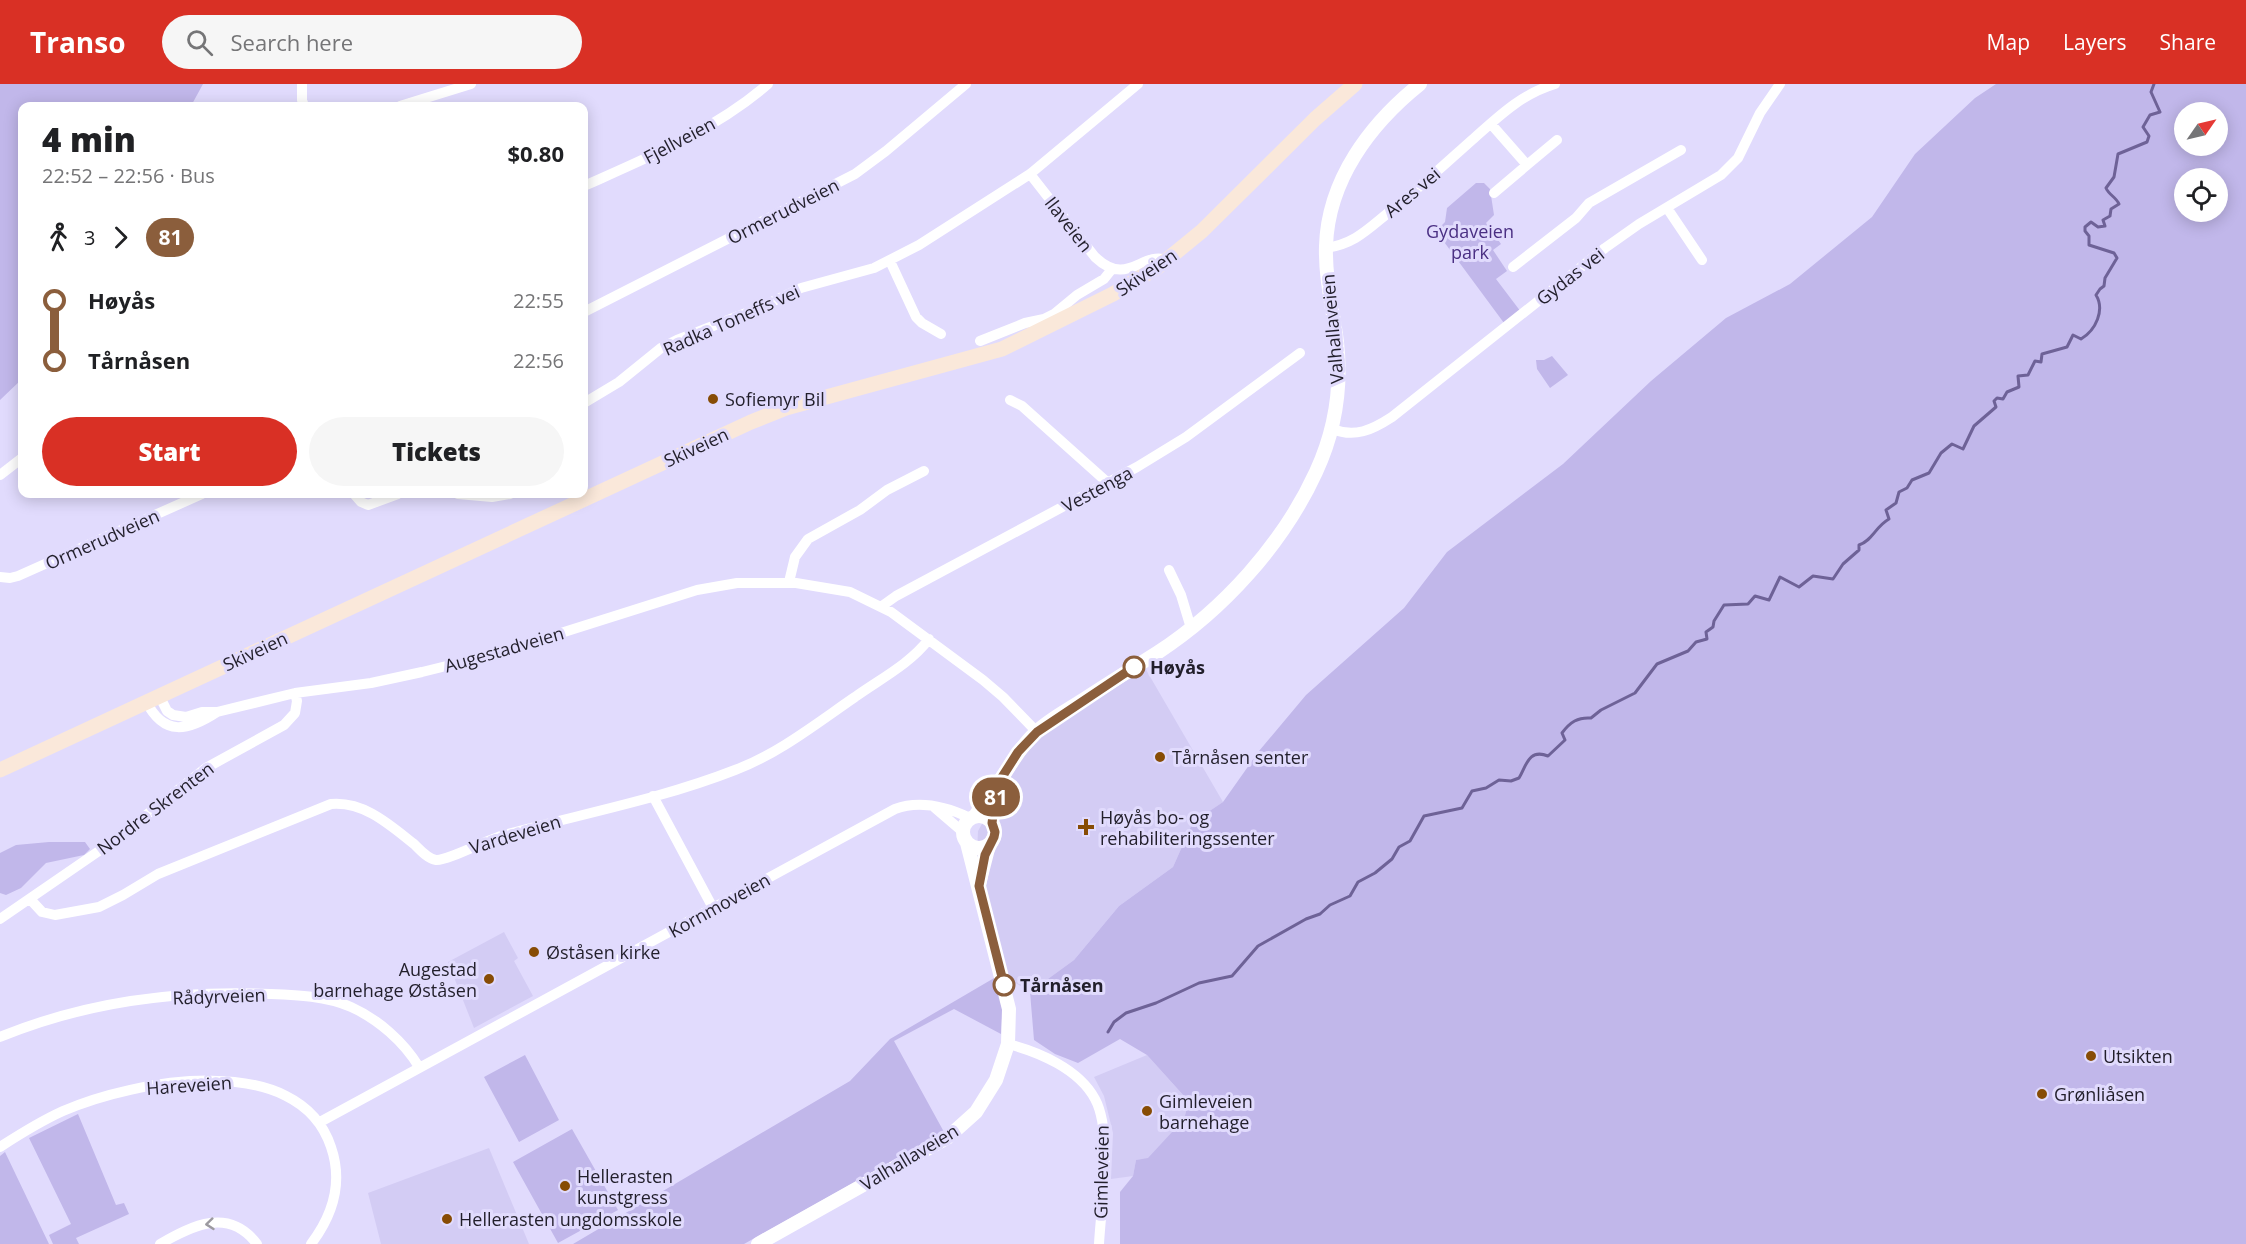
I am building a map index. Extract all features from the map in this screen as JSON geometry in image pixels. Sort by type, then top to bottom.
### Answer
[{"type":"main road","name":"Skiveien","points":[[588,493],[786,408],[1002,349],[1113,294],[1167,260],[1202,231],[1315,119],[1355,84]]},
{"type":"main road","name":"Skiveien","points":[[0,770],[576,498]]},
{"type":"street","points":[[302,84],[303,102]]},
{"type":"street","points":[[413,102],[471,84]]},
{"type":"street","name":"Fjellveien","points":[[588,184],[649,157],[690,135],[731,112],[768,84]]},
{"type":"street","name":"Ormerudveien","points":[[588,310],[855,174],[966,84]]},
{"type":"street","name":"Radka Toneffs vei","points":[[588,401],[619,382],[661,348],[677,340],[759,308],[801,288],[854,275],[890,261],[1030,174],[1138,84]]},
{"type":"street","name":"Valhallaveien","points":[[973,817],[1018,752],[1037,732],[1167,646],[1191,628],[1234,587],[1276,537],[1310,486],[1327,447],[1332,429],[1339,372],[1326,248],[1332,206],[1340,183],[1352,160],[1384,117],[1420,84]]},
{"type":"street","name":"Ares vei","points":[[1326,248],[1347,244],[1358,238],[1513,104],[1555,84]]},
{"type":"street","name":"Gydas vei","points":[[1332,429],[1355,434],[1392,417],[1605,248],[1639,224],[1721,176],[1738,158],[1760,113],[1780,84]]},
{"type":"street","points":[[1491,124],[1527,165]]},
{"type":"street","points":[[1494,193],[1557,140]]},
{"type":"street","points":[[1513,267],[1576,218],[1589,203],[1681,150]]},
{"type":"street","name":"Ilaveien","points":[[1030,174],[1095,257],[1104,266],[1112,269]]},
{"type":"street","points":[[1667,208],[1702,260]]},
{"type":"street","points":[[980,341],[1054,314],[1077,295],[1104,279],[1112,269],[1123,270],[1160,258],[1167,260]]},
{"type":"street","points":[[890,261],[916,317],[941,334]]},
{"type":"street","name":"Vestenga","points":[[882,606],[896,596],[1108,483],[1186,437],[1300,352]]},
{"type":"street","points":[[1010,400],[1022,406],[1108,483]]},
{"type":"street","points":[[0,475],[18,461]]},
{"type":"street","points":[[789,582],[795,557],[808,539],[860,510],[870,500],[887,490],[924,471]]},
{"type":"street","name":"Ormerudveien","points":[[0,577],[18,576],[193,498]]},
{"type":"street","points":[[358,498],[368,505],[387,498]]},
{"type":"street","points":[[1169,570],[1181,595],[1191,628]]},
{"type":"street","name":"Augestadveien","points":[[153,698],[173,716],[186,717],[295,693],[371,683],[491,655],[698,590],[737,583],[789,582],[819,585],[850,592],[882,606],[997,691],[1037,732]]},
{"type":"street","name":"Vardeveien","points":[[30,899],[42,912],[55,915],[99,907],[158,873],[331,804],[353,805],[373,813],[395,828],[430,858],[443,859],[492,838],[653,796],[736,770],[761,758],[806,730],[909,660],[929,639]]},
{"type":"street","name":"Nordre Skrenten","points":[[0,919],[112,842],[206,768],[288,723],[297,707],[295,693]]},
{"type":"street","name":"Valhallaveien","points":[[992,823],[997,785]]},
{"type":"street","points":[[653,796],[714,908]]},
{"type":"street","name":"Kornmoveien","points":[[320,1122],[895,808],[915,804],[948,809],[973,817]]},
{"type":"street","points":[[932,806],[965,837],[978,848],[989,845],[995,832],[992,823],[987,818],[973,817],[965,824],[965,837]]},
{"type":"street","name":"Valhallaveien","points":[[758,1244],[955,1133],[988,1095],[1000,1071],[1008,1044],[1010,1021],[1007,996],[965,837]]},
{"type":"street","name":"Valhallaveien","points":[[979,886],[989,845]]},
{"type":"street","name":"Rådyrveien","points":[[0,1037],[36,1022],[111,1004],[204,993],[302,996],[351,1007],[383,1027],[408,1051],[419,1067]]},
{"type":"street","name":"Gimleveien","points":[[1008,1044],[1030,1051],[1059,1065],[1082,1082],[1096,1100],[1104,1132],[1099,1244]]},
{"type":"street","name":"Hareveien","points":[[0,1147],[35,1125],[89,1101],[167,1084],[231,1081],[274,1089],[308,1108],[320,1122],[334,1154],[336,1185],[330,1213],[311,1244]]},
{"type":"street","points":[[160,1244],[190,1228],[216,1222],[242,1229],[257,1244]]},
{"type":"shaded area","name":"Høyås bo- og rehabiliteringssenter","points":[[1145,668],[1223,802],[1193,822],[1173,867],[1119,906],[1074,960],[1030,992],[1001,974],[976,875],[978,831],[1001,790],[1029,748],[1041,735]]},
{"type":"shaded area","name":"Augestad barnehage Øståsen","points":[[504,932],[518,958],[514,961],[533,996],[474,1028],[448,962]]},
{"type":"shaded area","name":"Gimleveien barnehage","points":[[1147,1055],[1184,1096],[1188,1104],[1184,1119],[1148,1159],[1136,1160],[1133,1176],[1111,1179],[1113,1133],[1104,1096],[1094,1077]]},
{"type":"shaded area","name":"Hellerasten ungdomsskole","points":[[489,1148],[529,1244],[381,1244],[368,1193]]},
{"type":"green space","points":[[0,84],[203,84],[193,102],[18,102],[18,383],[0,400]]},
{"type":"green space","points":[[1996,84],[2246,84],[2246,1244],[1120,1244],[1120,1192],[1133,1176],[1136,1160],[1148,1158],[1184,1119],[1188,1104],[1184,1096],[1147,1055],[1120,1039],[1078,1063],[1055,1054],[1034,1040],[1030,992],[1074,960],[1119,906],[1173,867],[1193,822],[1223,802],[1259,751],[1306,695],[1404,608],[1447,552],[1563,464],[1651,381],[1726,318],[1790,284],[1872,217],[1915,154],[1975,98]]},
{"type":"green space","name":"Gydaveien park","points":[[1476,183],[1484,183],[1490,189],[1494,215],[1486,223],[1501,244],[1493,250],[1507,271],[1496,279],[1521,312],[1504,323],[1436,231],[1445,222],[1447,208]]},
{"type":"green space","points":[[1552,356],[1568,375],[1550,388],[1537,369],[1536,360],[1544,360]]},
{"type":"green space","points":[[85,842],[90,849],[84,855],[46,863],[21,888],[6,895],[0,893],[0,853],[16,845]]},
{"type":"green space","points":[[1001,974],[1003,1002],[1001,1034],[954,1009],[894,1041],[944,1132],[744,1244],[573,1244],[850,1081],[890,1039]]},
{"type":"green space","points":[[525,1055],[559,1120],[519,1142],[484,1077]]},
{"type":"green space","points":[[78,1114],[116,1205],[124,1203],[129,1214],[76,1238],[79,1244],[53,1244],[49,1235],[71,1224],[29,1138]]},
{"type":"green space","name":"Hellerasten kunstgress","points":[[572,1129],[618,1210],[558,1243],[513,1162]]},
{"type":"green space","points":[[5,1152],[49,1244],[0,1244],[0,1156]]},
{"type":"waterway","points":[[1108,1032],[1114,1022],[1126,1013],[1156,1003],[1199,983],[1232,976],[1258,946],[1350,896],[1358,882],[1375,873],[1392,859],[1399,847],[1410,841],[1424,816],[1462,808],[1472,791],[1486,788],[1499,780],[1511,781],[1519,778],[1532,757],[1541,754],[1548,756],[1565,740],[1562,733],[1571,723],[1578,719],[1591,718],[1601,710],[1635,693],[1657,664],[1688,651],[1696,642],[1707,639],[1706,632],[1713,627],[1724,605],[1748,604],[1755,596],[1769,600],[1780,577],[1799,587],[1813,576],[1833,579],[1843,564],[1859,550],[1859,545],[1868,540],[1889,519],[1886,510],[1896,503],[1899,492],[1907,488],[1912,480],[1929,473],[1941,453],[1952,444],[1963,449],[1974,426],[1996,407],[1994,401],[1997,398],[2003,399],[2007,392],[2019,387],[2018,376],[2028,375],[2035,361],[2041,362],[2042,354],[2067,347],[2073,335],[2081,339],[2095,325],[2100,307],[2096,295],[2104,286],[2105,278],[2117,258],[2114,253],[2089,245],[2089,236],[2085,227],[2091,222],[2098,227],[2105,226],[2103,220],[2110,216],[2111,209],[2119,204],[2106,188],[2114,177],[2118,154],[2147,142],[2149,136],[2143,127],[2150,115],[2160,112],[2151,92],[2154,84]]},
{"type":"bus line","name":"81","points":[[1004,985],[979,886],[985,855],[995,832],[992,823],[997,785],[1024,744],[1037,732],[1050,721],[1134,667]]},
{"type":"place","name":"Sofiemyr Bil","points":[[713,399]]},
{"type":"place","name":"Høyås","points":[[1134,667]]},
{"type":"place","name":"Tårnåsen senter","points":[[1160,757]]},
{"type":"place","name":"Høyås bo- og rehabiliteringssenter","points":[[1086,827]]},
{"type":"place","name":"Øståsen kirke","points":[[534,952]]},
{"type":"place","name":"Augestad barnehage Øståsen","points":[[489,979]]},
{"type":"place","name":"Tårnåsen","points":[[1004,985]]},
{"type":"place","name":"Utsikten","points":[[2091,1056]]},
{"type":"place","name":"Grønliåsen","points":[[2042,1094]]},
{"type":"place","name":"Gimleveien barnehage","points":[[1147,1111]]},
{"type":"place","name":"Hellerasten kunstgress","points":[[565,1186]]},
{"type":"place","name":"Hellerasten ungdomsskole","points":[[447,1219]]}]
